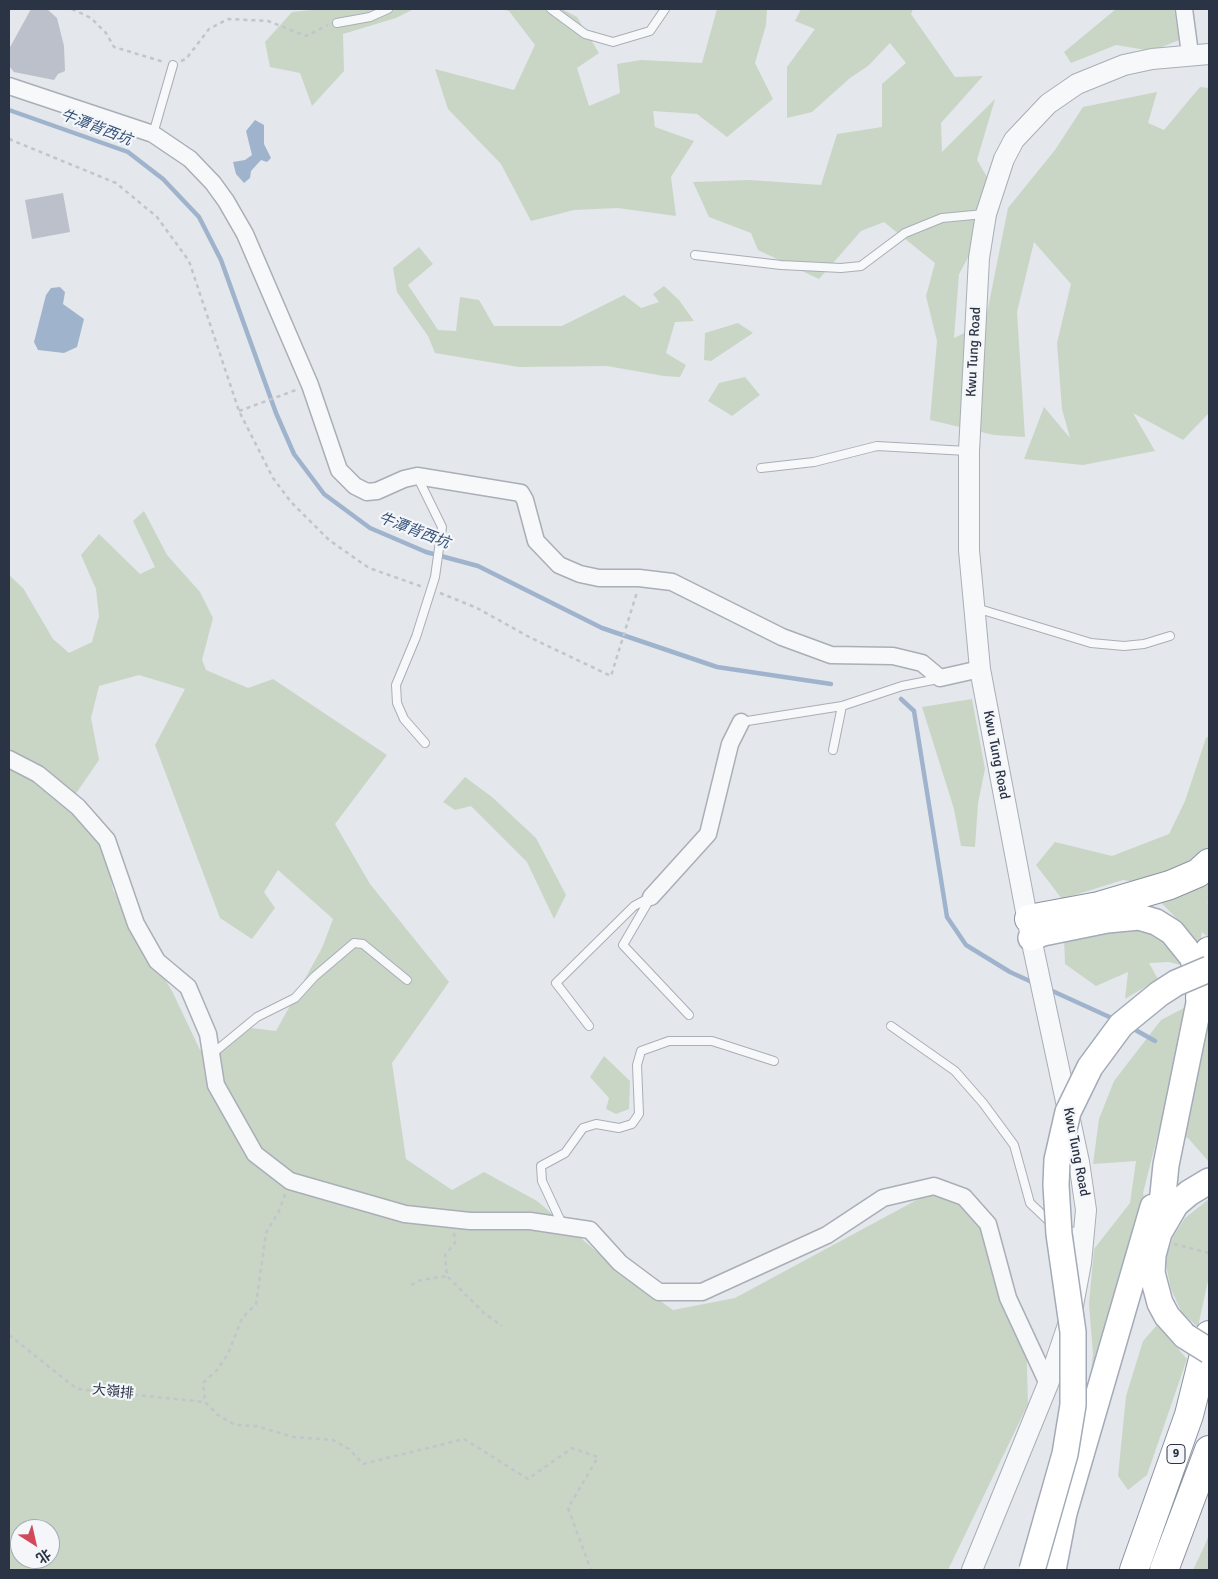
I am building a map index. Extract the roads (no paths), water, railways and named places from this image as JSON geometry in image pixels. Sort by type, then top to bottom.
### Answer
[{"type":"highway","points":[[1030,928],[1170,885],[1198,873],[1209,863]]},
{"type":"highway","points":[[1200,998],[1209,951]]},
{"type":"highway","name":"9","points":[[1134,1570],[1186,1423],[1197,1336]]},
{"type":"highway","name":"9","points":[[1164,1570],[1209,1450]]},
{"type":"main road","points":[[1030,928],[1043,933],[1106,920],[1139,917],[1156,922],[1172,932],[1193,958],[1200,998],[1166,1165],[1064,1513],[1053,1570]]},
{"type":"main road","points":[[1032,1570],[1064,1454],[1073,1405],[1073,1332],[1058,1226],[1056,1185],[1057,1160],[1068,1112],[1090,1067],[1121,1025],[1159,994],[1176,983],[1209,969]]},
{"type":"main road","points":[[1166,1165],[1160,1243],[1152,1273],[1160,1304],[1167,1316],[1197,1336],[1209,1351]]},
{"type":"main road","points":[[1057,1570],[1067,1550],[1160,1243],[1176,1204],[1188,1193],[1209,1181]]},
{"type":"street","points":[[1184,9],[1200,54]]},
{"type":"street","name":"Kwu Tung Road","points":[[972,1570],[1048,1384],[1071,1316],[1084,1237],[1086,1210],[1079,1162],[1030,928],[980,669],[969,550],[969,452],[979,258],[986,214],[1004,159],[1014,140],[1048,104],[1076,84],[1103,73],[1152,59],[1200,54]]},
{"type":"street","points":[[9,86],[153,134],[190,159],[213,182],[245,234],[310,385],[339,470],[356,486],[367,492],[377,491],[404,479],[417,476],[521,493],[525,500],[536,541],[559,565],[580,574],[599,578],[639,578],[672,582],[782,637],[831,654],[874,654],[922,663],[940,678],[980,669]]},
{"type":"street","points":[[651,897],[708,834],[730,744],[741,722]]},
{"type":"street","points":[[9,759],[38,774],[78,807],[108,840],[136,924],[157,960],[188,987],[208,1034],[216,1085],[255,1154],[290,1181],[405,1214],[453,1220],[530,1221],[590,1230],[620,1263],[660,1292],[702,1292],[827,1235],[883,1198],[934,1186],[964,1197],[988,1224],[1008,1298],[1048,1384]]},
{"type":"lane","points":[[337,23],[370,17],[388,9]]},
{"type":"lane","points":[[551,9],[585,34],[613,42],[650,31],[665,9]]},
{"type":"lane","points":[[153,134],[172,65]]},
{"type":"lane","points":[[695,255],[781,265],[841,268],[861,266],[905,233],[942,218],[986,214]]},
{"type":"lane","points":[[761,468],[814,462],[877,446],[969,452]]},
{"type":"lane","points":[[417,476],[442,527],[435,577],[416,638],[396,685],[397,703],[404,719],[425,743]]},
{"type":"lane","points":[[974,608],[1091,643],[1124,646],[1144,644],[1170,636]]},
{"type":"lane","points":[[741,722],[842,706],[902,686],[940,678]]},
{"type":"lane","points":[[833,750],[842,706]]},
{"type":"lane","points":[[651,897],[623,945],[690,1015]]},
{"type":"lane","points":[[589,1026],[556,983],[634,906],[651,897]]},
{"type":"lane","points":[[210,1056],[256,1017],[296,998],[314,977],[354,943],[363,944],[407,980]]},
{"type":"lane","points":[[891,1026],[955,1071],[983,1102],[1014,1145],[1030,1203],[1041,1215],[1062,1229],[1084,1237]]},
{"type":"lane","points":[[563,1226],[542,1181],[541,1166],[565,1153],[583,1128],[596,1124],[619,1128],[632,1124],[639,1114],[637,1065],[641,1051],[669,1041],[712,1041],[774,1060]]},
{"type":"water","points":[[255,120],[264,125],[264,144],[271,158],[267,162],[261,160],[251,171],[250,178],[244,183],[236,174],[233,162],[245,160],[252,155],[246,131]]},
{"type":"water","points":[[60,287],[65,292],[63,304],[84,319],[77,347],[64,353],[38,350],[34,342],[46,295],[51,288]]},
{"type":"waterway","name":"牛潭背西坑","points":[[9,110],[128,152],[163,179],[199,217],[221,260],[276,413],[294,454],[324,494],[370,528],[426,552],[478,566],[602,628],[717,667],[831,684]]},
{"type":"waterway","points":[[901,699],[914,711],[947,917],[966,945],[1010,972],[1034,983]]},
{"type":"waterway","points":[[1048,989],[1116,1020]]},
{"type":"waterway","points":[[1132,1028],[1155,1041]]}]
